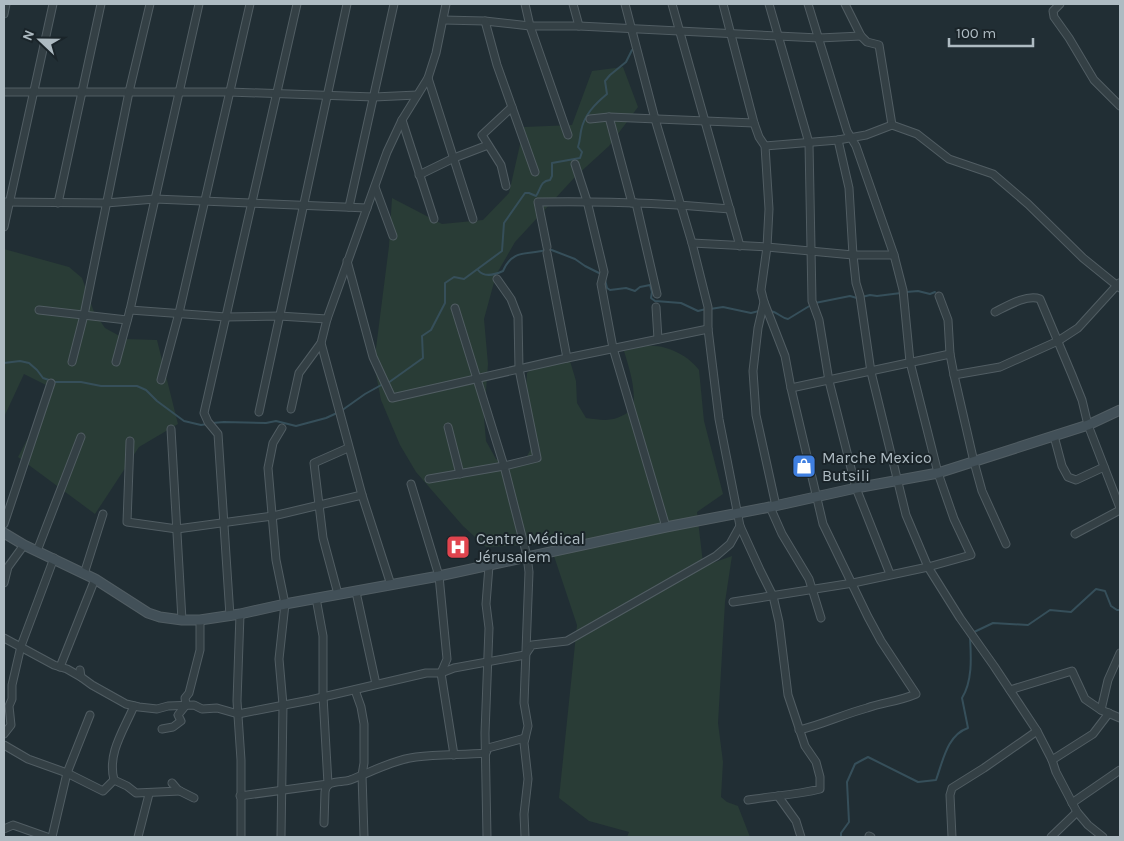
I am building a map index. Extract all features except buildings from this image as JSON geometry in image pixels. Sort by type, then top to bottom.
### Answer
[{"type":"street","points":[[4,14],[6,4]]},
{"type":"street","points":[[4,227],[6,202],[53,4]]},
{"type":"street","points":[[58,203],[101,4]]},
{"type":"street","points":[[72,362],[84,315],[129,92],[150,4]]},
{"type":"street","points":[[116,362],[130,310],[199,4]]},
{"type":"street","points":[[161,380],[179,313],[250,4]]},
{"type":"street","points":[[230,616],[218,434],[204,414],[298,4]]},
{"type":"street","points":[[259,412],[278,316],[347,4]]},
{"type":"street","points":[[348,208],[394,4]]},
{"type":"street","points":[[291,409],[300,373],[321,344],[326,319],[386,152],[402,120],[428,78],[436,53],[446,4]]},
{"type":"street","points":[[525,4],[530,26],[568,135]]},
{"type":"street","points":[[574,4],[579,26]]},
{"type":"street","points":[[625,4],[655,119],[692,244],[708,309],[708,329],[719,420],[740,526],[773,596],[779,622],[788,695],[807,752],[816,762],[820,777],[820,789],[794,795],[748,800]]},
{"type":"street","points":[[672,4],[740,246]]},
{"type":"street","points":[[723,4],[754,123],[759,137],[765,146],[769,209],[761,290],[785,356],[790,388],[823,524],[881,641],[916,694],[903,700],[866,708],[818,726],[799,730]]},
{"type":"street","points":[[769,4],[809,143],[810,252],[813,304],[819,320],[829,381],[856,488],[890,574]]},
{"type":"street","points":[[733,602],[853,583],[928,567],[971,555],[954,519],[938,473],[910,362],[903,292],[894,255],[856,146],[847,131],[808,4]]},
{"type":"street","points":[[845,4],[861,36],[867,42],[878,45],[892,125]]},
{"type":"street","points":[[1060,4],[1053,11],[1054,17],[1094,80],[1120,106]]},
{"type":"street","points":[[443,20],[485,21],[530,26],[579,26],[819,38],[861,36]]},
{"type":"street","points":[[485,21],[497,65],[535,172]]},
{"type":"street","points":[[428,78],[473,219]]},
{"type":"street","points":[[4,92],[179,91],[374,97],[417,95]]},
{"type":"street","points":[[506,186],[501,165],[482,135],[512,107]]},
{"type":"street","points":[[590,119],[609,117],[754,123]]},
{"type":"street","points":[[609,117],[634,203],[657,294]]},
{"type":"street","points":[[402,120],[434,219]]},
{"type":"street","points":[[765,146],[866,136],[892,125],[917,134],[949,159],[993,174],[1028,204],[1083,258],[1119,285],[1078,328],[1058,342],[1000,366],[954,375]]},
{"type":"street","points":[[838,140],[849,188],[853,256],[856,282],[861,298],[870,372],[906,515],[928,567],[1037,731],[1077,812],[1103,837]]},
{"type":"street","points":[[419,175],[454,158],[488,145]]},
{"type":"street","points":[[575,164],[587,201],[604,274],[601,284],[614,348],[666,527]]},
{"type":"street","points":[[375,186],[393,236]]},
{"type":"street","points":[[6,202],[106,204],[155,199],[367,208]]},
{"type":"street","points":[[566,358],[538,202],[587,201],[730,209]]},
{"type":"street","points":[[692,244],[766,247],[853,256],[894,255]]},
{"type":"street","points":[[347,261],[373,357],[392,398],[566,358],[708,329]]},
{"type":"street","points":[[429,479],[504,466],[537,458],[519,369],[518,317],[511,299],[497,279]]},
{"type":"street","points":[[939,296],[948,320],[950,354],[974,462],[982,491],[1006,544]]},
{"type":"street","points":[[995,312],[1013,304],[1037,298],[1040,299],[1082,400],[1088,425],[1120,509],[1075,534]]},
{"type":"street","points":[[764,302],[758,328],[754,380],[756,415],[773,507],[782,534],[809,579],[821,618]]},
{"type":"street","points":[[656,307],[658,339]]},
{"type":"street","points":[[455,308],[504,466],[527,556],[529,591],[524,703],[528,726],[524,754],[527,761],[528,779],[524,814],[525,837]]},
{"type":"street","points":[[39,310],[127,320]]},
{"type":"street","points":[[130,310],[226,317],[278,316],[326,319]]},
{"type":"street","points":[[321,344],[348,448],[391,585]]},
{"type":"street","points":[[790,388],[950,354]]},
{"type":"street","points":[[4,524],[51,383]]},
{"type":"street","points":[[4,533],[24,545],[95,579],[148,613],[182,620],[200,620],[439,576],[738,512],[773,507],[898,479],[938,473],[1088,425],[1120,410]]},
{"type":"street","points":[[448,427],[460,474]]},
{"type":"street","points":[[282,428],[273,444],[268,468],[276,560],[285,604],[279,658],[283,705],[282,837]]},
{"type":"street","points":[[171,429],[182,620]]},
{"type":"street","points":[[1054,436],[1062,466],[1068,477],[1076,480],[1104,467]]},
{"type":"street","points":[[37,551],[81,437]]},
{"type":"street","points":[[130,441],[127,522],[177,529],[273,516],[362,495]]},
{"type":"street","points":[[338,594],[323,538],[314,463],[348,448]]},
{"type":"street","points":[[411,484],[439,576],[447,659],[441,673],[454,755]]},
{"type":"street","points":[[84,574],[104,514]]},
{"type":"street","points":[[4,638],[60,667],[80,674],[92,685],[126,704],[157,709],[168,706],[194,705],[202,709],[217,708],[238,714],[426,673],[441,673],[454,668],[525,655],[532,645],[566,641],[706,563],[730,544],[740,526]]},
{"type":"street","points":[[4,583],[8,567],[24,545]]},
{"type":"street","points":[[4,734],[11,725],[9,706],[12,699],[12,685],[21,646],[54,558]]},
{"type":"street","points":[[487,837],[486,753],[489,628],[486,604],[489,566]]},
{"type":"street","points":[[60,667],[95,579]]},
{"type":"street","points":[[356,592],[376,684]]},
{"type":"street","points":[[316,598],[323,636],[323,696],[328,784],[325,787],[324,823]]},
{"type":"street","points":[[240,614],[238,714],[241,760],[241,837]]},
{"type":"street","points":[[162,729],[172,727],[180,721],[178,715],[186,705],[185,698],[189,694],[200,650],[200,620]]},
{"type":"street","points":[[1101,710],[1108,680],[1120,653]]},
{"type":"street","points":[[1010,690],[1072,671],[1085,699],[1101,710],[1120,718]]},
{"type":"street","points":[[355,690],[362,707],[364,724],[364,763],[362,775],[364,837]]},
{"type":"street","points":[[114,780],[112,771],[113,753],[134,706]]},
{"type":"street","points":[[52,837],[67,773],[90,714]]},
{"type":"street","points":[[1052,760],[1093,734],[1109,714]]},
{"type":"street","points":[[952,837],[950,795],[952,788],[1037,731]]},
{"type":"street","points":[[486,753],[488,748],[525,738]]},
{"type":"street","points":[[4,745],[28,759],[67,773],[103,791],[114,780]]},
{"type":"street","points":[[240,796],[349,780],[384,766],[415,758],[486,753]]},
{"type":"street","points":[[1072,802],[1120,770]]},
{"type":"street","points":[[114,780],[136,793],[149,794],[180,791]]},
{"type":"street","points":[[172,783],[180,791],[194,798]]},
{"type":"street","points":[[138,837],[149,794]]},
{"type":"street","points":[[778,796],[796,821],[802,837]]},
{"type":"street","points":[[1051,837],[1077,812]]},
{"type":"street","points":[[4,830],[13,825],[46,837]]},
{"type":"green space","points":[[623,67],[638,107],[609,146],[575,177],[515,242],[496,275],[484,319],[488,364],[484,418],[486,441],[496,459],[509,466],[526,458],[536,439],[526,390],[527,373],[537,365],[553,365],[570,361],[576,381],[577,403],[586,418],[605,420],[611,420],[633,409],[633,387],[624,351],[647,346],[662,347],[683,356],[699,370],[704,421],[723,494],[697,512],[703,563],[704,566],[732,556],[725,602],[718,723],[723,762],[721,797],[727,802],[738,806],[750,837],[627,837],[629,832],[589,821],[559,798],[577,625],[550,544],[486,547],[463,526],[416,472],[400,445],[381,400],[374,364],[389,246],[392,198],[442,224],[483,220],[509,193],[524,127],[572,125],[592,71]]},
{"type":"green space","points":[[4,249],[69,267],[82,278],[94,312],[105,328],[125,339],[157,340],[178,424],[139,447],[95,514],[18,457],[54,389],[24,374],[4,417]]},
{"type":"waterway","points":[[388,383],[423,358],[422,336],[431,330],[445,303],[445,283],[454,277],[464,279],[502,251],[504,223],[525,193],[536,196],[542,184],[550,180],[552,176],[552,163],[580,158],[582,152],[578,147],[582,125],[594,106],[607,94],[605,81],[626,62],[632,50]]},
{"type":"waterway","points":[[478,270],[486,275],[496,274],[503,271],[507,263],[517,255],[549,249],[575,259],[601,274]]},
{"type":"waterway","points":[[605,280],[607,288],[610,290],[626,288],[635,291],[640,287],[650,285],[651,298],[655,301],[681,303],[698,311],[706,309]]},
{"type":"waterway","points":[[906,292],[918,291],[930,294],[935,292]]},
{"type":"waterway","points":[[862,297],[901,293]]},
{"type":"waterway","points":[[815,303],[850,296],[857,298]]},
{"type":"waterway","points":[[770,311],[788,319],[811,305]]},
{"type":"waterway","points":[[710,309],[723,307],[751,313],[759,311]]},
{"type":"waterway","points":[[4,363],[20,361],[29,363],[43,378],[55,382],[81,382],[101,386],[137,386],[146,390],[157,401],[184,421],[201,425],[207,424]]},
{"type":"waterway","points":[[341,411],[383,384]]},
{"type":"waterway","points":[[212,423],[266,423],[276,421],[296,426],[337,413]]},
{"type":"waterway","points":[[972,633],[993,623],[1028,625],[1050,610],[1071,612],[1096,589],[1105,591],[1111,606],[1120,610]]},
{"type":"waterway","points":[[841,837],[841,833],[849,822],[847,782],[855,764],[868,757],[918,782],[936,780],[950,743],[955,736],[968,728],[962,698],[970,676],[970,637]]},
{"type":"place","name":"Marche Mexico Butsili","points":[[804,466]]},
{"type":"place","name":"Centre Médical Jérusalem","points":[[458,547]]}]
